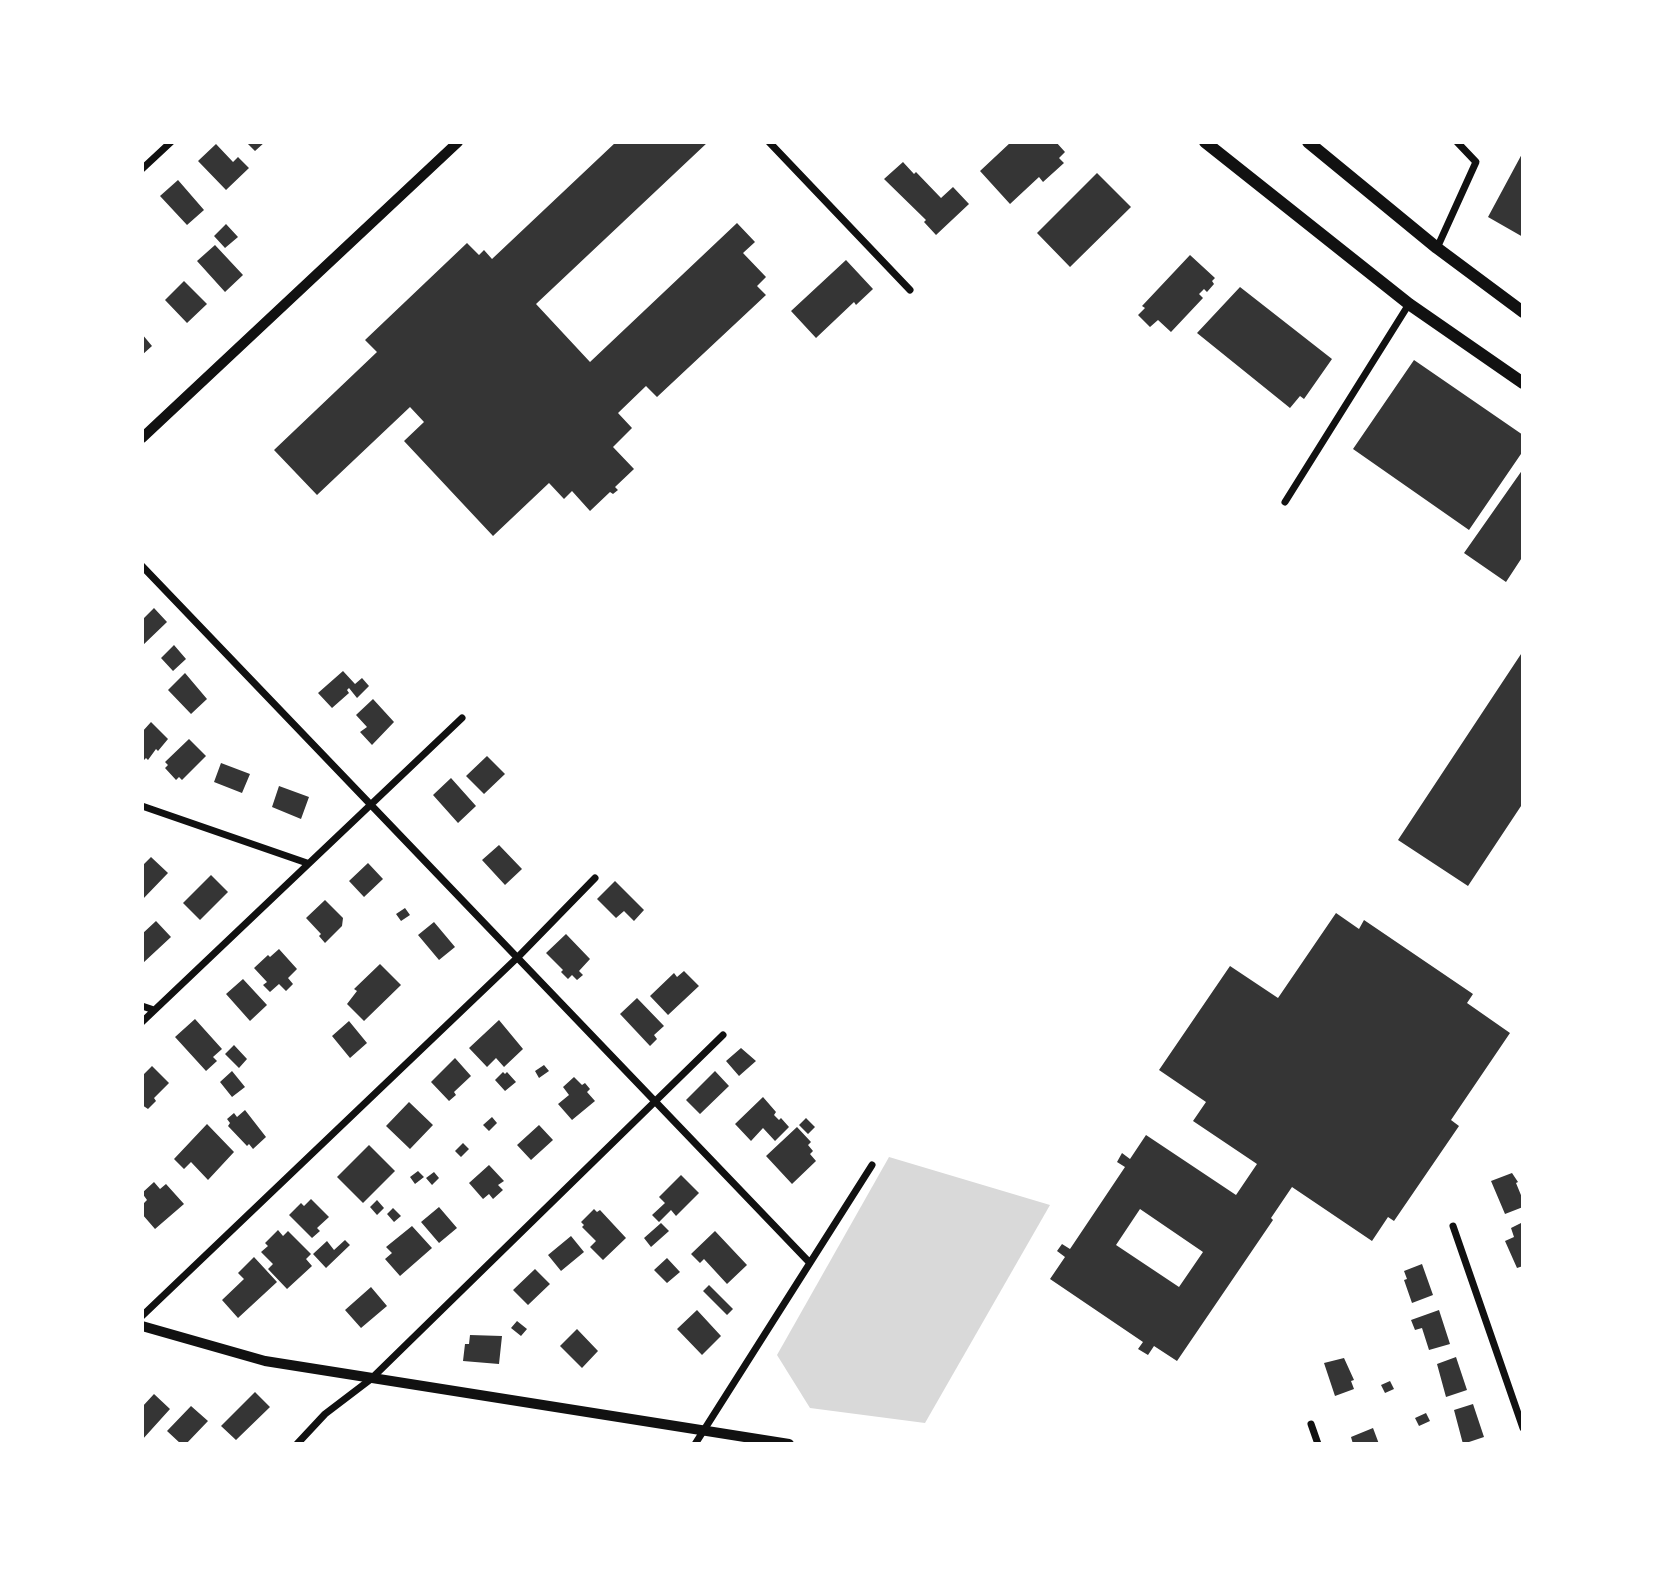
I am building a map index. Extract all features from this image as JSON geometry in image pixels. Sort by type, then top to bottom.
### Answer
[{"type":"highway","points":[[1205,142],[1409,304],[1523,383]]},
{"type":"highway","points":[[1308,142],[1437,248],[1523,313]]},
{"type":"main road","points":[[142,438],[458,142]]},
{"type":"main road","points":[[142,1326],[265,1361],[789,1444]]},
{"type":"street","points":[[142,169],[171,142]]},
{"type":"street","points":[[769,142],[910,290]]},
{"type":"street","points":[[1437,248],[1476,162],[1457,142]]},
{"type":"street","points":[[1285,502],[1409,304]]},
{"type":"street","points":[[142,566],[809,1262]]},
{"type":"street","points":[[142,1022],[462,718]]},
{"type":"street","points":[[142,806],[307,863]]},
{"type":"street","points":[[142,1315],[517,957],[595,877]]},
{"type":"street","points":[[142,1006],[154,1010]]},
{"type":"street","points":[[297,1444],[325,1414],[371,1379],[723,1035]]},
{"type":"street","points":[[695,1444],[872,1165]]},
{"type":"street","points":[[1453,1226],[1523,1428]]},
{"type":"street","points":[[1311,1424],[1318,1444]]},
{"type":"shaded area","points":[[889,1157],[1050,1205],[925,1423],[810,1408],[777,1355]]},
{"type":"building","points":[[246,142],[265,142],[255,151]]},
{"type":"building","points":[[616,142],[708,142],[536,304],[590,362],[737,223],[755,242],[743,253],[766,277],[757,286],[766,295],[657,397],[646,386],[618,413],[632,428],[613,447],[634,469],[615,487],[618,490],[613,494],[610,492],[590,511],[572,491],[564,499],[549,483],[493,536],[404,441],[424,422],[410,407],[317,495],[274,450],[377,352],[365,340],[467,243],[479,255],[484,250],[492,259]]},
{"type":"building","points":[[1011,142],[1056,142],[1065,152],[1059,158],[1064,163],[1043,182],[1039,177],[1010,204],[980,171]]},
{"type":"building","points":[[216,144],[233,162],[238,157],[249,168],[226,190],[198,161]]},
{"type":"building","points":[[1523,152],[1523,237],[1488,217]]},
{"type":"building","points":[[903,162],[941,198],[953,187],[969,204],[936,235],[924,222],[926,220],[884,179]]},
{"type":"building","points":[[1097,173],[1131,207],[1070,267],[1037,233]]},
{"type":"building","points":[[178,180],[204,210],[187,225],[160,196]]},
{"type":"building","points":[[226,224],[238,237],[225,248],[214,236]]},
{"type":"building","points":[[215,245],[243,275],[225,292],[197,261]]},
{"type":"building","points":[[1190,255],[1215,278],[1212,281],[1214,284],[1207,292],[1204,289],[1199,294],[1203,298],[1171,332],[1158,320],[1150,327],[1138,315],[1145,308],[1142,306]]},
{"type":"building","points":[[846,260],[873,289],[856,305],[854,302],[816,338],[791,311]]},
{"type":"building","points":[[184,281],[207,304],[187,323],[165,300]]},
{"type":"building","points":[[1240,287],[1332,359],[1304,399],[1300,396],[1290,408],[1197,333]]},
{"type":"building","points":[[142,334],[152,346],[142,355]]},
{"type":"building","points":[[1414,360],[1523,435],[1523,451],[1469,530],[1353,449]]},
{"type":"building","points":[[1523,469],[1523,556],[1506,582],[1464,553]]},
{"type":"building","points":[[154,608],[167,622],[142,646],[142,620]]},
{"type":"building","points":[[174,645],[186,659],[173,671],[161,658]]},
{"type":"building","points":[[1523,651],[1523,803],[1468,886],[1398,840]]},
{"type":"building","points":[[343,671],[355,684],[362,678],[369,686],[357,698],[349,688],[349,693],[332,708],[318,693]]},
{"type":"building","points":[[185,673],[207,699],[191,714],[168,690]]},
{"type":"building","points":[[373,699],[394,722],[372,745],[360,732],[367,727],[356,715]]},
{"type":"building","points":[[151,722],[168,739],[148,760],[146,758],[142,762],[142,732]]},
{"type":"building","points":[[189,739],[206,756],[182,780],[179,777],[176,780],[165,768],[168,765],[165,762]]},
{"type":"building","points":[[487,756],[505,774],[484,794],[466,776]]},
{"type":"building","points":[[221,763],[250,774],[242,793],[214,782]]},
{"type":"building","points":[[451,778],[476,806],[458,823],[433,795]]},
{"type":"building","points":[[279,786],[309,797],[301,819],[272,807]]},
{"type":"building","points":[[499,845],[522,869],[505,885],[482,860]]},
{"type":"building","points":[[151,857],[168,873],[142,900],[142,866]]},
{"type":"building","points":[[368,863],[383,879],[364,897],[349,881]]},
{"type":"building","points":[[211,875],[228,892],[200,920],[183,903]]},
{"type":"building","points":[[615,881],[644,910],[634,921],[624,911],[616,918],[597,899]]},
{"type":"building","points":[[325,900],[343,918],[342,926],[325,943],[319,936],[321,934],[306,918]]},
{"type":"building","points":[[405,908],[410,915],[401,921],[396,914]]},
{"type":"building","points":[[1336,913],[1359,929],[1364,920],[1473,994],[1467,1003],[1510,1033],[1451,1120],[1459,1126],[1394,1221],[1388,1217],[1372,1241],[1292,1187],[1271,1218],[1273,1220],[1177,1361],[1154,1346],[1148,1355],[1138,1349],[1143,1342],[1050,1279],[1065,1257],[1057,1251],[1062,1244],[1070,1249],[1125,1167],[1117,1162],[1122,1153],[1130,1159],[1146,1135],[1236,1195],[1257,1164],[1193,1121],[1206,1102],[1159,1070],[1230,966],[1278,998]],"holes":[[[1140,1209],[1203,1252],[1179,1287],[1116,1245]]]},
{"type":"building","points":[[156,921],[171,937],[143,963],[142,934]]},
{"type":"building","points":[[434,922],[455,947],[439,960],[418,935]]},
{"type":"building","points":[[566,934],[590,959],[579,971],[583,975],[577,980],[572,975],[568,979],[546,953]]},
{"type":"building","points":[[279,949],[297,969],[288,978],[293,984],[286,991],[279,984],[270,992],[263,985],[267,982],[254,968]]},
{"type":"building","points":[[380,964],[401,985],[364,1021],[347,1004],[357,991],[354,989]]},
{"type":"building","points":[[684,971],[699,986],[668,1015],[650,996],[674,973],[677,977]]},
{"type":"building","points":[[243,979],[267,1005],[250,1021],[226,994]]},
{"type":"building","points":[[637,998],[664,1026],[654,1035],[657,1039],[650,1046],[620,1014]]},
{"type":"building","points":[[195,1019],[222,1049],[213,1057],[217,1061],[206,1071],[175,1037]]},
{"type":"building","points":[[499,1020],[523,1049],[504,1067],[496,1058],[487,1067],[469,1048]]},
{"type":"building","points":[[349,1021],[367,1043],[350,1058],[332,1036]]},
{"type":"building","points":[[234,1045],[247,1059],[239,1068],[225,1054]]},
{"type":"building","points":[[741,1048],[756,1061],[739,1076],[726,1061]]},
{"type":"building","points":[[455,1058],[471,1076],[454,1092],[456,1095],[449,1101],[431,1082]]},
{"type":"building","points":[[544,1065],[549,1071],[539,1078],[535,1071]]},
{"type":"building","points":[[152,1066],[169,1083],[154,1098],[156,1101],[148,1109],[142,1105],[142,1076]]},
{"type":"building","points":[[232,1071],[245,1087],[232,1097],[220,1082]]},
{"type":"building","points":[[715,1071],[729,1086],[700,1114],[686,1100]]},
{"type":"building","points":[[503,1072],[507,1072],[516,1082],[505,1091],[495,1080]]},
{"type":"building","points":[[574,1077],[582,1085],[585,1083],[590,1089],[587,1092],[595,1101],[572,1120],[558,1104],[569,1095],[563,1087]]},
{"type":"building","points":[[763,1097],[776,1112],[774,1115],[789,1127],[775,1141],[763,1128],[751,1141],[735,1124]]},
{"type":"building","points":[[409,1102],[433,1125],[410,1149],[386,1126]]},
{"type":"building","points":[[245,1110],[266,1137],[253,1149],[228,1126],[230,1123],[227,1119],[234,1113],[237,1117]]},
{"type":"building","points":[[492,1117],[497,1123],[489,1131],[483,1125]]},
{"type":"building","points":[[806,1118],[815,1127],[808,1134],[799,1125]]},
{"type":"building","points":[[207,1124],[234,1152],[208,1180],[191,1162],[184,1169],[174,1159]]},
{"type":"building","points":[[539,1125],[553,1140],[531,1160],[517,1145]]},
{"type":"building","points":[[797,1127],[811,1142],[808,1145],[813,1151],[810,1154],[816,1161],[792,1184],[766,1156]]},
{"type":"building","points":[[463,1143],[469,1149],[461,1157],[455,1151]]},
{"type":"building","points":[[369,1145],[395,1171],[363,1203],[337,1177]]},
{"type":"building","points":[[489,1165],[504,1181],[498,1185],[503,1190],[493,1199],[489,1194],[483,1199],[469,1183]]},
{"type":"building","points":[[418,1171],[424,1177],[415,1184],[410,1177]]},
{"type":"building","points":[[434,1172],[439,1178],[432,1185],[426,1178]]},
{"type":"building","points":[[1512,1173],[1518,1182],[1516,1183],[1523,1207],[1505,1214],[1491,1181]]},
{"type":"building","points":[[681,1175],[699,1193],[676,1216],[671,1210],[659,1222],[652,1215],[665,1203],[659,1197]]},
{"type":"building","points":[[154,1182],[160,1189],[166,1184],[184,1204],[155,1229],[142,1214],[142,1205],[147,1200],[142,1193]]},
{"type":"building","points":[[311,1199],[329,1217],[317,1228],[320,1231],[312,1238],[289,1215],[301,1203],[304,1206]]},
{"type":"building","points":[[377,1200],[384,1208],[377,1215],[370,1207]]},
{"type":"building","points":[[439,1207],[457,1228],[439,1243],[421,1222]]},
{"type":"building","points":[[393,1208],[401,1216],[394,1222],[387,1214]]},
{"type":"building","points":[[594,1209],[597,1212],[600,1210],[626,1238],[603,1260],[590,1247],[596,1241],[582,1227],[584,1225],[581,1222]]},
{"type":"building","points":[[1523,1222],[1523,1266],[1517,1268],[1505,1241],[1514,1237],[1511,1228]]},
{"type":"building","points":[[661,1223],[669,1231],[651,1247],[644,1238]]},
{"type":"building","points":[[412,1226],[432,1248],[400,1276],[385,1259],[392,1253],[386,1247]]},
{"type":"building","points":[[278,1230],[283,1236],[288,1231],[311,1254],[306,1259],[312,1266],[287,1289],[268,1269],[273,1264],[261,1252],[268,1246],[265,1243]]},
{"type":"building","points":[[715,1231],[747,1265],[727,1284],[704,1259],[700,1263],[691,1254]]},
{"type":"building","points":[[571,1236],[584,1252],[561,1271],[548,1255]]},
{"type":"building","points":[[345,1240],[350,1245],[326,1268],[313,1254],[327,1241],[334,1250]]},
{"type":"building","points":[[254,1257],[277,1282],[238,1318],[222,1300],[244,1279],[238,1273]]},
{"type":"building","points":[[667,1258],[680,1272],[667,1283],[654,1270]]},
{"type":"building","points":[[1422,1264],[1433,1295],[1412,1303],[1404,1280],[1407,1279],[1404,1271]]},
{"type":"building","points":[[535,1269],[550,1284],[528,1305],[513,1290]]},
{"type":"building","points":[[709,1285],[733,1309],[727,1315],[703,1291]]},
{"type":"building","points":[[371,1287],[387,1306],[361,1328],[345,1310]]},
{"type":"building","points":[[697,1310],[721,1336],[702,1355],[677,1329]]},
{"type":"building","points":[[1439,1310],[1450,1344],[1429,1350],[1422,1328],[1415,1330],[1411,1320]]},
{"type":"building","points":[[517,1321],[527,1329],[521,1336],[511,1328]]},
{"type":"building","points":[[577,1329],[598,1351],[582,1368],[560,1346]]},
{"type":"building","points":[[470,1335],[502,1336],[499,1364],[463,1361],[465,1344],[469,1344]]},
{"type":"building","points":[[1456,1357],[1467,1390],[1446,1397],[1437,1364]]},
{"type":"building","points":[[1344,1358],[1354,1380],[1351,1381],[1354,1389],[1335,1396],[1324,1363]]},
{"type":"building","points":[[1390,1381],[1394,1389],[1385,1393],[1381,1385]]},
{"type":"building","points":[[255,1392],[270,1407],[236,1440],[221,1426]]},
{"type":"building","points":[[154,1394],[170,1409],[142,1440],[142,1407]]},
{"type":"building","points":[[1473,1404],[1484,1437],[1463,1444],[1454,1410]]},
{"type":"building","points":[[191,1406],[208,1421],[186,1444],[181,1444],[167,1431]]},
{"type":"building","points":[[1426,1413],[1430,1421],[1419,1426],[1415,1418]]},
{"type":"building","points":[[1373,1428],[1379,1444],[1353,1444],[1351,1437]]}]
